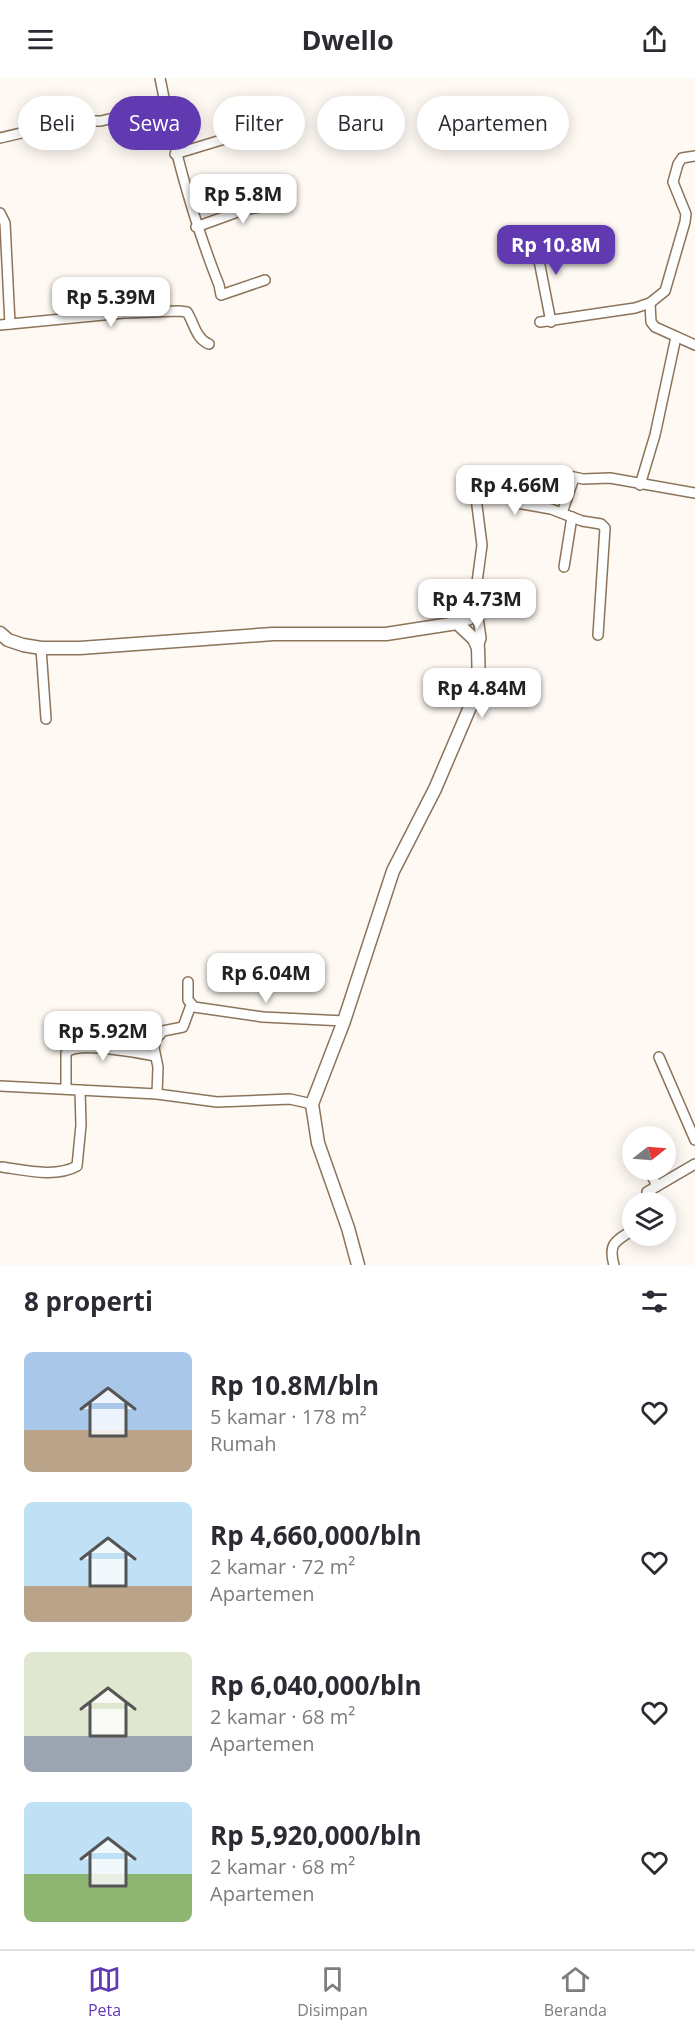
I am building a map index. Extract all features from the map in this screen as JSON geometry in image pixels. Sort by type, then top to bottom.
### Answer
[{"type":"street","points":[[160,78],[163,96]]},
{"type":"street","points":[[0,138],[72,121],[108,119]]},
{"type":"street","points":[[175,154],[213,143]]},
{"type":"street","points":[[174,150],[196,227],[221,295],[266,280]]},
{"type":"street","points":[[540,322],[635,309],[650,303],[665,291],[686,214],[673,182],[682,158],[695,156]]},
{"type":"street","points":[[196,227],[243,210],[283,203]]},
{"type":"street","points":[[0,213],[4,223],[5,325],[179,310],[186,312],[197,334],[208,344]]},
{"type":"street","points":[[534,235],[551,322]]},
{"type":"street","points":[[650,303],[651,322],[655,327],[695,345]]},
{"type":"street","points":[[640,485],[655,435],[676,337]]},
{"type":"street","points":[[556,473],[574,478],[610,478],[695,493]]},
{"type":"street","points":[[564,509],[574,478]]},
{"type":"street","points":[[358,1265],[348,1228],[318,1143],[312,1104],[344,1021],[393,871],[435,789],[479,686],[478,648],[481,638],[476,610],[476,584],[482,545],[475,490],[477,486],[483,483],[527,506],[564,509],[572,517],[602,524],[607,534],[598,635]]},
{"type":"street","points":[[564,567],[572,517]]},
{"type":"street","points":[[0,633],[8,640],[41,648],[80,648],[273,634],[386,634],[469,620],[476,610]]},
{"type":"street","points":[[457,623],[474,639],[478,648]]},
{"type":"street","points":[[41,648],[46,719]]},
{"type":"street","points":[[188,982],[188,1000],[191,1005]]},
{"type":"street","points":[[191,1005],[263,1017],[344,1021]]},
{"type":"street","points":[[157,1094],[158,1067],[154,1048],[158,1034],[170,1028],[183,1027],[191,1005]]},
{"type":"street","points":[[66,1089],[66,1053],[74,1048],[105,1049],[155,1056]]},
{"type":"street","points":[[659,1057],[695,1140]]},
{"type":"street","points":[[0,1086],[157,1094],[217,1102],[290,1099],[312,1104]]},
{"type":"street","points":[[2,1167],[38,1171],[65,1170],[77,1166],[81,1125],[80,1090]]},
{"type":"street","points":[[647,1192],[695,1164]]},
{"type":"street","points":[[654,1180],[657,1186]]},
{"type":"street","points":[[614,1265],[610,1252],[612,1245],[622,1238]]}]
